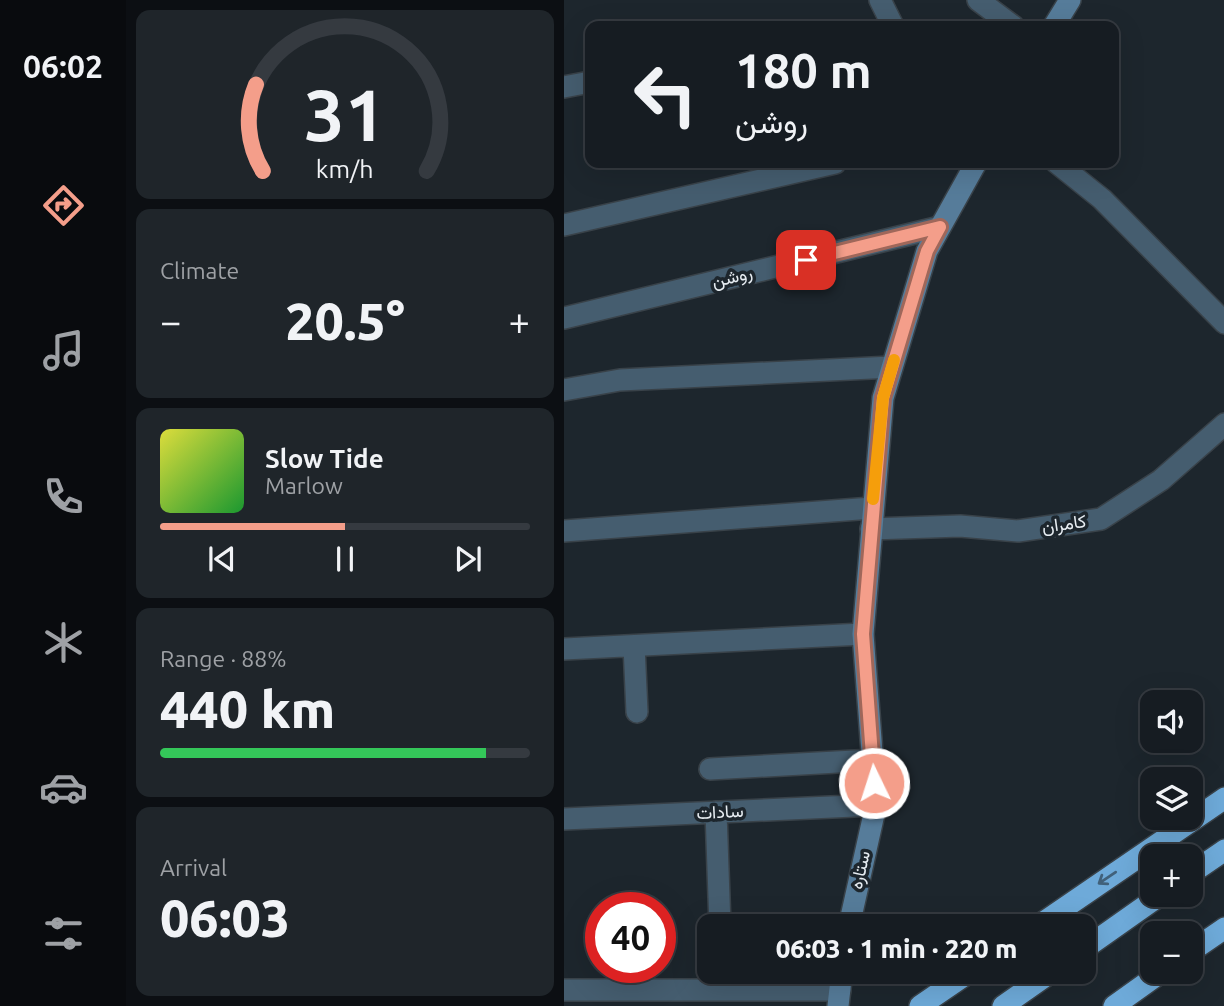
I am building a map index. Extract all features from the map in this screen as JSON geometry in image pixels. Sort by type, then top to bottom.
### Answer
[{"type":"highway","points":[[1055,914],[1224,798]]},
{"type":"highway","points":[[1203,865],[1224,850]]},
{"type":"highway","points":[[1096,941],[1144,907]]},
{"type":"highway","points":[[1203,943],[1224,928]]},
{"type":"highway","points":[[920,1006],[952,984]]},
{"type":"highway","points":[[1003,1006],[1034,984]]},
{"type":"highway","points":[[1114,1006],[1145,984]]},
{"type":"street","points":[[880,0],[885,21]]},
{"type":"street","points":[[978,0],[1006,21]]},
{"type":"street","points":[[1058,21],[1070,0]]},
{"type":"street","points":[[564,87],[585,83]]},
{"type":"street","points":[[564,225],[813,168]]},
{"type":"street","name":"ستاره","points":[[852,914],[876,805],[863,634],[883,398],[927,251],[973,168]]},
{"type":"street","points":[[1063,168],[1102,199],[1224,323]]},
{"type":"street","name":"روشن","points":[[564,318],[940,227]]},
{"type":"street","points":[[564,390],[620,380],[892,367]]},
{"type":"street","name":"کامران","points":[[564,531],[871,519],[1018,531],[1101,519],[1161,480],[1224,424]]},
{"type":"street","points":[[564,649],[863,634]]},
{"type":"street","points":[[634,646],[637,712]]},
{"type":"street","points":[[710,769],[873,760]]},
{"type":"street","name":"سادات","points":[[564,819],[876,805]]},
{"type":"street","points":[[716,812],[720,914]]},
{"type":"street","points":[[564,990],[697,982]]},
{"type":"street","points":[[766,984],[840,989]]},
{"type":"slow traffic","points":[[873,499],[883,398],[894,360]]},
{"type":"route","points":[[806,260],[940,227],[927,251],[883,398],[863,634],[874,783]]}]
